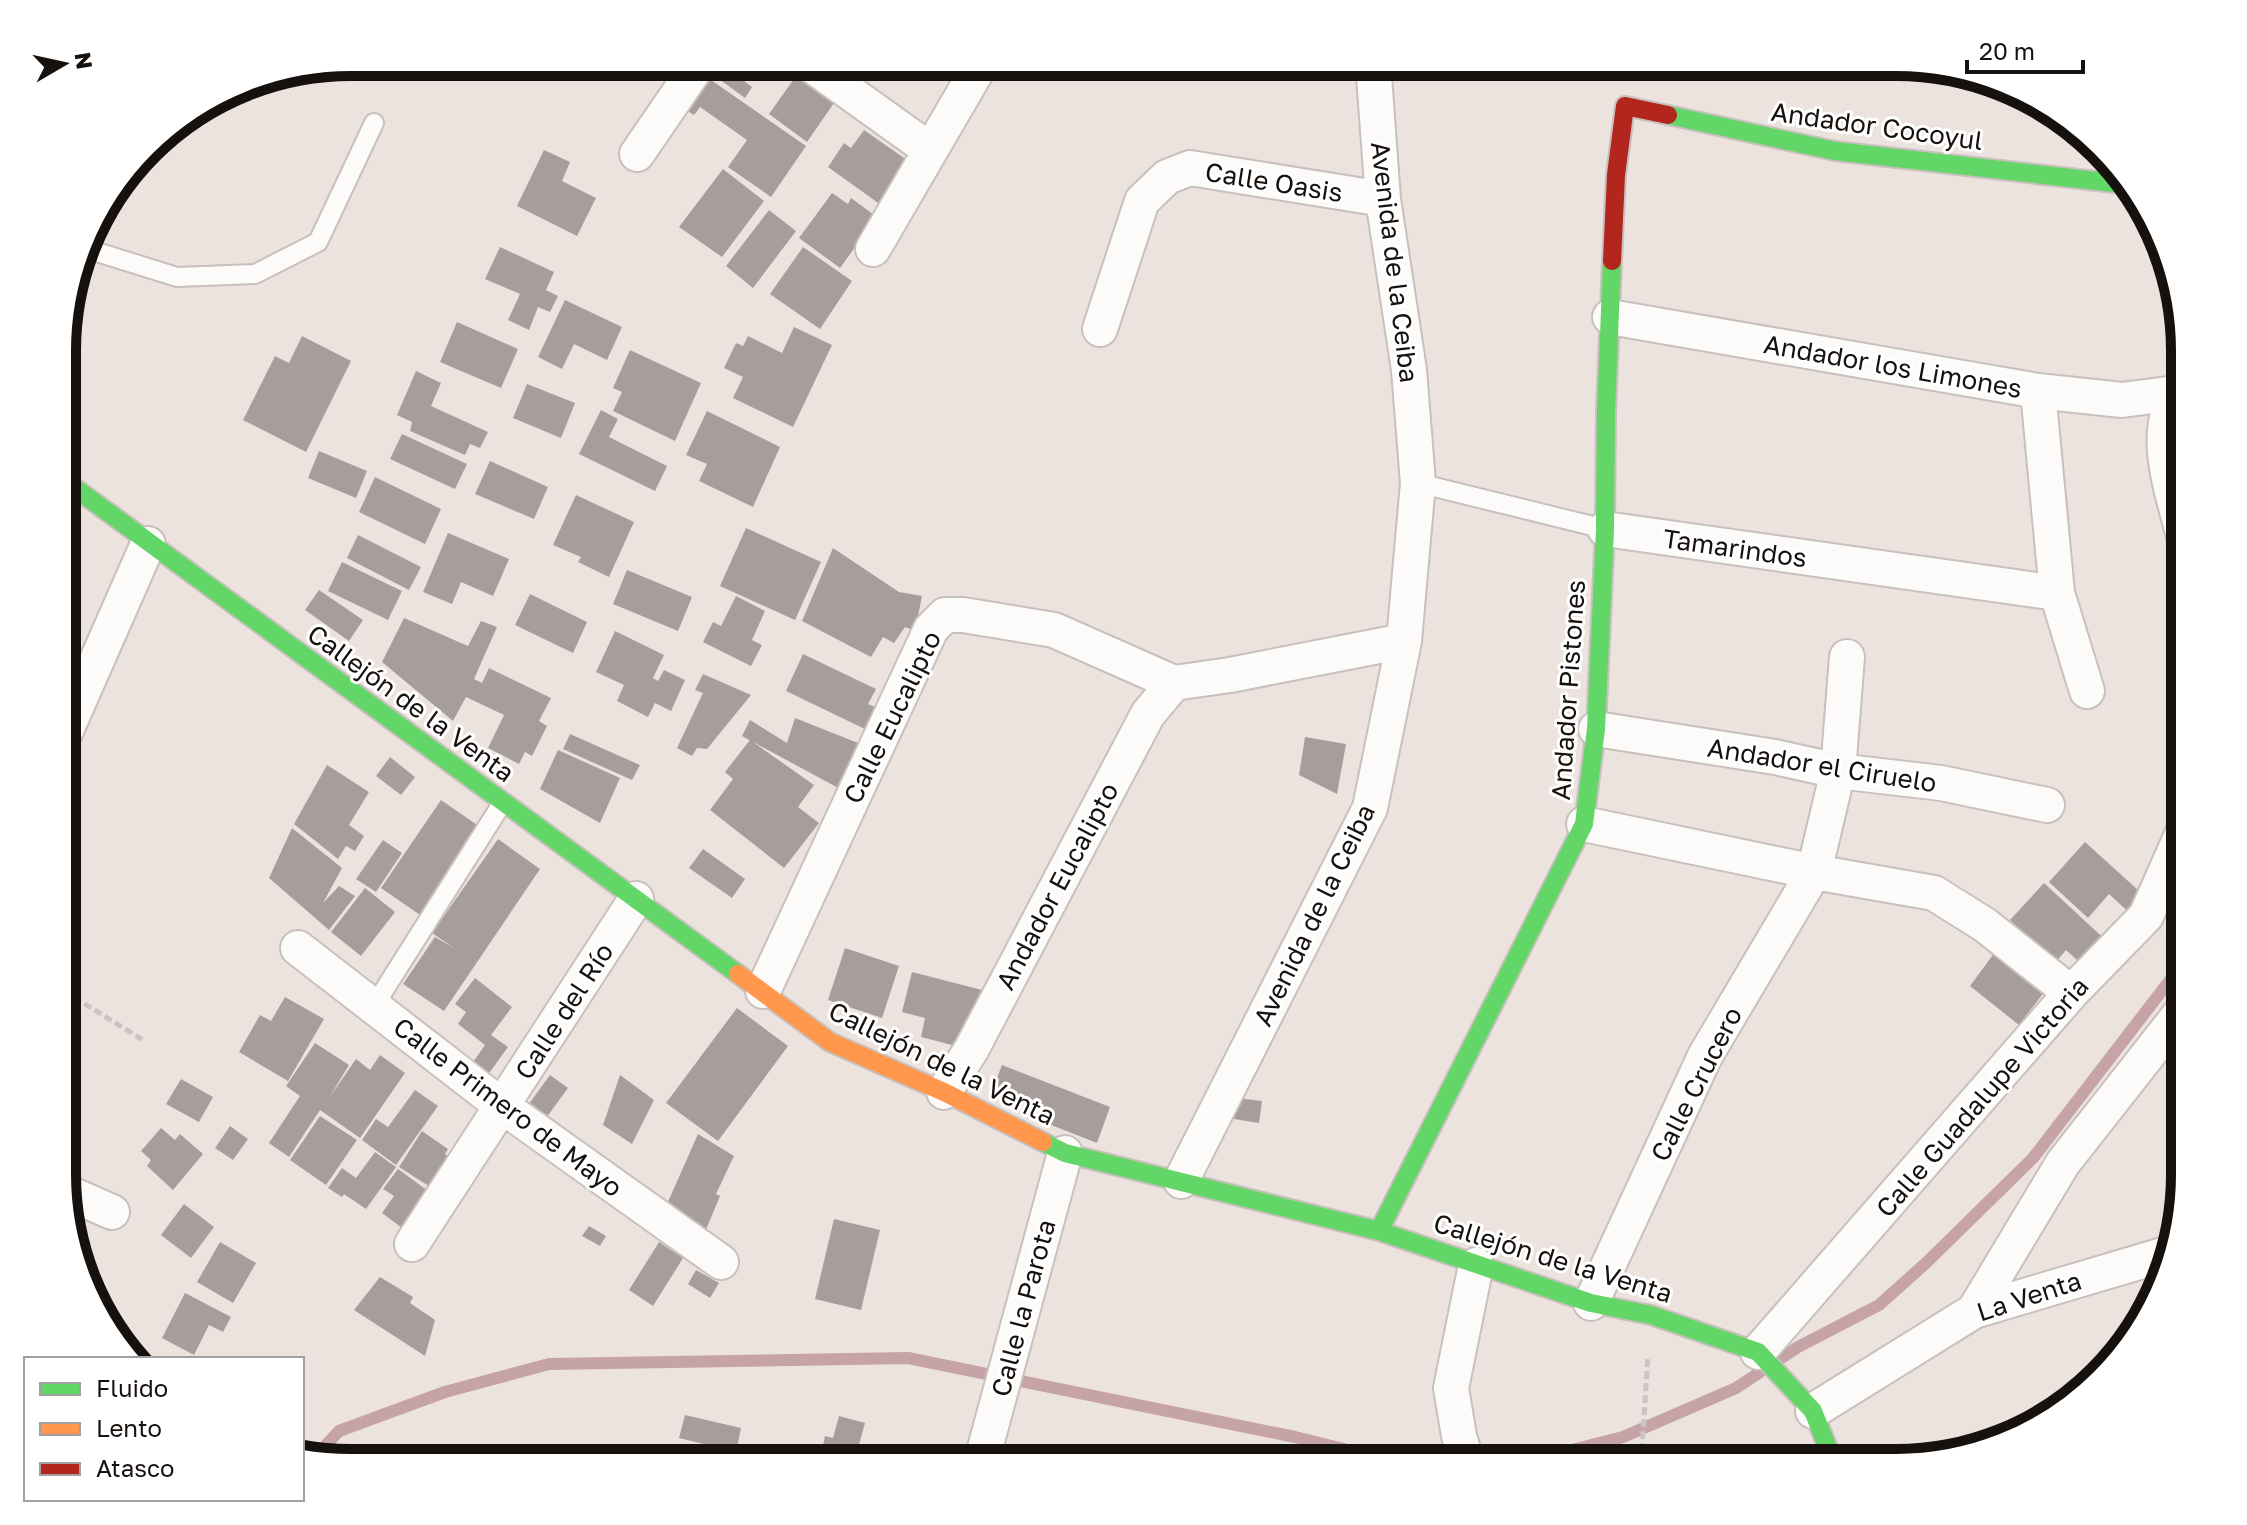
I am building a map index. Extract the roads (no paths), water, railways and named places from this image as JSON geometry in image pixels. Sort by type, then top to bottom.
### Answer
[{"type":"street","name":"Avenida de la Ceiba","points":[[1181,1181],[1370,808],[1404,641],[1418,483],[1409,370],[1383,199],[1374,76]]},
{"type":"street","points":[[637,154],[690,77]]},
{"type":"street","points":[[828,77],[930,150]]},
{"type":"street","points":[[873,249],[973,77]]},
{"type":"street","name":"Andador Cocoyul","points":[[1625,106],[1835,151],[2114,183]]},
{"type":"street","name":"Andador Pistones","points":[[1379,1231],[1584,824],[1596,729],[1616,175],[1625,106]]},
{"type":"street","name":"Calle Oasis","points":[[1100,329],[1142,201],[1167,177],[1190,168],[1383,199]]},
{"type":"street","name":"Andador los Limones","points":[[1610,317],[2038,391],[2122,400],[2170,390]]},
{"type":"street","points":[[2038,391],[2057,593],[2087,691]]},
{"type":"street","points":[[2170,415],[2165,429],[2164,461],[2170,484]]},
{"type":"street","name":"Callejón de la Venta","points":[[76,489],[830,1042],[944,1092],[1065,1153],[1379,1231],[1591,1303],[1651,1315],[1763,1355],[1813,1411],[1828,1448]]},
{"type":"street","name":"Tamarindos","points":[[1605,529],[2057,593]]},
{"type":"street","points":[[76,708],[148,544]]},
{"type":"street","name":"Calle Eucalipto","points":[[763,991],[931,629],[945,615],[963,615],[1054,630],[1174,683]]},
{"type":"street","points":[[1174,683],[1404,641]]},
{"type":"street","name":"Calle Crucero","points":[[1591,1303],[1705,1056],[1814,872],[1838,771],[1847,657]]},
{"type":"street","name":"Andador Eucalipto","points":[[944,1092],[971,1050],[1148,714],[1174,683]]},
{"type":"street","name":"Andador el Ciruelo","points":[[1596,729],[1775,757],[1838,771],[1941,783],[2047,805]]},
{"type":"street","points":[[1584,824],[1814,872],[1934,893],[1985,925],[2071,993]]},
{"type":"street","name":"Calle Guadalupe Victoria","points":[[1763,1355],[2071,993],[2146,916],[2170,862]]},
{"type":"street","name":"Calle del Río","points":[[412,1244],[636,899]]},
{"type":"street","name":"Calle Primero de Mayo","points":[[298,948],[502,1106],[721,1262]]},
{"type":"street","points":[[1974,1311],[2063,1163],[2170,1027]]},
{"type":"street","name":"Calle la Parota","points":[[985,1449],[1065,1153]]},
{"type":"street","points":[[77,1197],[112,1212]]},
{"type":"street","name":"La Venta","points":[[1813,1411],[1974,1311],[2158,1256]]},
{"type":"street","points":[[1463,1448],[1451,1388],[1476,1265]]},
{"type":"lane","points":[[95,251],[177,277],[255,274],[318,242],[374,123]]},
{"type":"lane","name":"Tamarindos","points":[[1418,483],[1605,529]]},
{"type":"lane","points":[[374,1006],[503,802]]},
{"type":"waterway","points":[[1579,1448],[1623,1437],[1736,1388],[1798,1347],[1879,1305],[2033,1158],[2170,980]]},
{"type":"waterway","points":[[326,1445],[339,1431],[445,1392],[549,1364],[908,1358],[1341,1448]]}]
